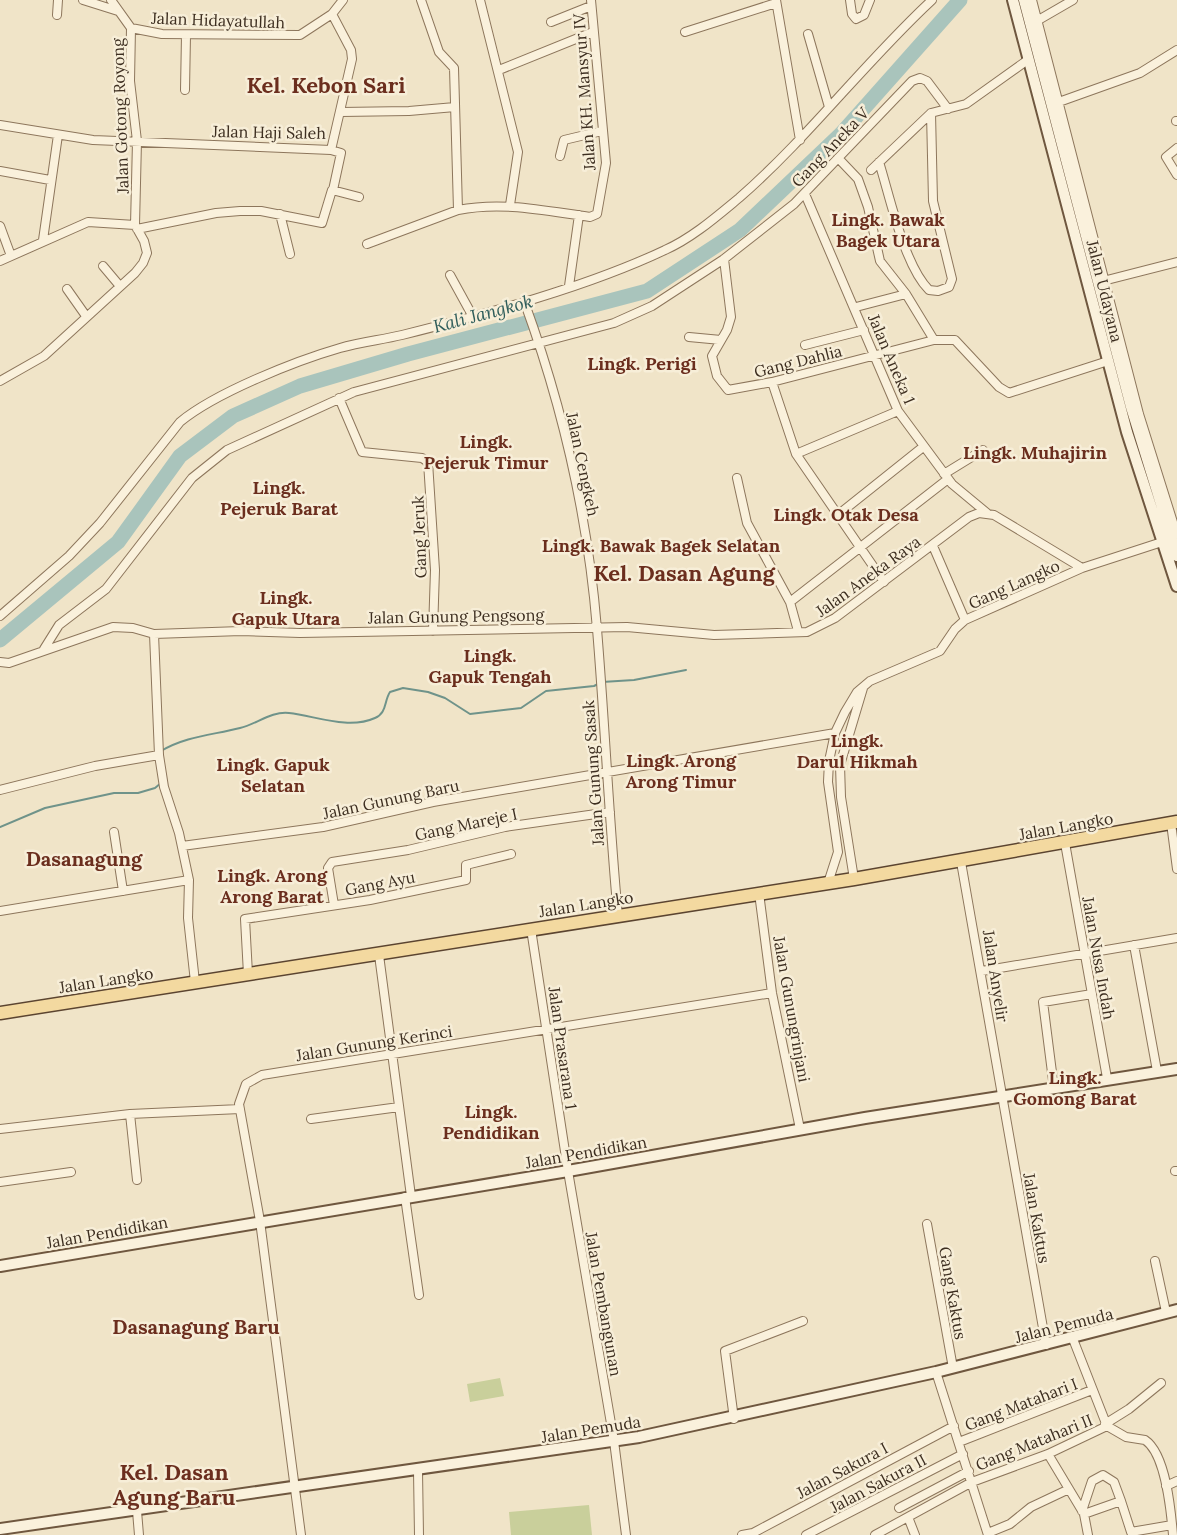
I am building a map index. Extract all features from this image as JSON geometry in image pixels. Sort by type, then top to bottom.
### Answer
[{"type":"main road","name":"Jalan Udayana","points":[[1013,0],[1029,59],[1102,281],[1140,440],[1171,541],[1177,586]]},
{"type":"main road","name":"Jalan Udayana","points":[[1024,0],[1034,23],[1055,103],[1051,124],[1126,432],[1171,541]]},
{"type":"main road","name":"Jalan Langko","points":[[0,1013],[961,862],[1174,822]]},
{"type":"main road","name":"Jalan Pendidikan","points":[[0,1266],[568,1171],[871,1117],[1107,1078],[1177,1069]]},
{"type":"main road","name":"Jalan Pemuda","points":[[0,1529],[137,1511],[295,1486],[418,1471],[614,1441],[734,1419],[1073,1339],[1172,1311]]},
{"type":"street","points":[[57,15],[58,0]]},
{"type":"street","points":[[83,0],[120,12]]},
{"type":"street","name":"Jalan Gotong Royong","points":[[0,381],[44,356],[140,268],[146,257],[146,246],[136,227],[137,141],[130,81],[131,28],[111,0]]},
{"type":"street","name":"Jalan Hidayatullah","points":[[131,28],[162,34],[300,36],[332,14],[343,0]]},
{"type":"street","points":[[421,0],[439,52],[454,68],[458,210]]},
{"type":"street","points":[[480,0],[500,70],[518,152],[510,206]]},
{"type":"street","points":[[850,0],[852,14],[856,19],[864,15],[870,0]]},
{"type":"street","points":[[0,616],[69,556],[100,523],[186,417],[251,382],[318,355],[524,301],[621,269],[683,241],[751,187],[800,140],[893,36],[932,0]]},
{"type":"street","points":[[1032,0],[1034,23],[1073,0]]},
{"type":"street","points":[[685,32],[776,1],[800,140]]},
{"type":"street","points":[[550,22],[591,3]]},
{"type":"street","name":"Jalan KH. Mansyur IV","points":[[579,215],[594,216],[598,211],[606,163],[591,3]]},
{"type":"street","name":"Jalan Haji Saleh","points":[[0,125],[93,140],[331,150],[352,59],[351,50],[332,14]]},
{"type":"street","points":[[500,70],[593,32]]},
{"type":"street","points":[[808,34],[829,107]]},
{"type":"street","points":[[185,90],[186,35]]},
{"type":"street","points":[[1177,50],[1140,73],[1055,103],[1102,281],[1177,262]]},
{"type":"street","points":[[871,170],[931,113],[966,104],[1029,59]]},
{"type":"street","name":"Gang Aneka V","points":[[44,649],[59,626],[106,589],[192,478],[227,450],[339,398],[634,316],[724,259],[805,194],[916,79],[927,81],[948,109]]},
{"type":"street","points":[[341,112],[409,111],[455,107]]},
{"type":"street","points":[[879,162],[902,239],[914,267],[929,290],[933,292],[945,290],[951,285],[952,279],[942,247],[932,191],[931,113]]},
{"type":"street","points":[[560,156],[562,144],[569,138],[602,131]]},
{"type":"street","points":[[43,240],[58,135]]},
{"type":"street","points":[[1177,148],[1166,157],[1177,175]]},
{"type":"street","points":[[0,261],[88,222],[136,227],[216,213],[261,211],[323,222],[341,153],[331,150]]},
{"type":"street","points":[[838,158],[858,179],[868,207],[880,261],[906,294],[934,340],[955,340],[999,387],[1010,393],[1108,361]]},
{"type":"street","points":[[0,171],[50,180]]},
{"type":"street","points":[[333,190],[359,197]]},
{"type":"street","name":"Jalan Aneka 1","points":[[805,194],[856,308],[898,411],[946,477],[987,513]]},
{"type":"street","points":[[368,244],[458,210],[483,205],[510,206],[579,215],[569,286]]},
{"type":"street","points":[[280,214],[290,254]]},
{"type":"street","points":[[0,226],[11,256]]},
{"type":"street","points":[[688,337],[721,340],[730,323],[731,311],[724,259]]},
{"type":"street","points":[[103,266],[119,285]]},
{"type":"street","points":[[450,275],[472,315]]},
{"type":"street","points":[[66,289],[86,316]]},
{"type":"street","points":[[856,308],[906,294]]},
{"type":"street","name":"Jalan Cengkeh","points":[[524,301],[555,398],[573,472],[597,628]]},
{"type":"street","points":[[805,345],[864,330]]},
{"type":"street","name":"Gang Dahlia","points":[[721,340],[713,352],[712,362],[728,390],[772,382],[934,340]]},
{"type":"street","points":[[772,382],[796,454],[884,582]]},
{"type":"street","name":"Gang Jeruk","points":[[339,398],[362,452],[422,458],[428,462],[435,570],[433,631]]},
{"type":"street","points":[[796,454],[898,411]]},
{"type":"street","points":[[839,514],[923,447]]},
{"type":"street","points":[[790,602],[983,450]]},
{"type":"street","points":[[737,478],[747,522],[790,602],[798,631]]},
{"type":"street","points":[[987,513],[997,516],[1082,568],[1171,541]]},
{"type":"street","name":"Jalan Aneka Raya","points":[[597,628],[659,629],[714,635],[807,632],[824,625],[969,517],[987,513]]},
{"type":"street","points":[[933,546],[965,620]]},
{"type":"street","name":"Gang Langko","points":[[828,883],[838,852],[828,782],[835,733],[851,701],[864,687],[880,676],[940,651],[955,629],[965,620],[1082,568]]},
{"type":"street","name":"Jalan Gunung Pengsong","points":[[2,663],[113,627],[133,628],[154,634],[241,631],[300,633],[597,628]]},
{"type":"street","name":"Jalan Gunung Sasak","points":[[597,628],[618,916]]},
{"type":"street","points":[[154,634],[157,754],[189,880],[188,918],[195,982]]},
{"type":"street","points":[[854,879],[841,797],[840,765],[847,733],[864,687]]},
{"type":"street","name":"Jalan Gunung Baru","points":[[182,846],[374,818],[433,802],[835,733]]},
{"type":"street","points":[[0,790],[95,766],[157,754]]},
{"type":"street","name":"Gang Mareje I","points":[[334,905],[328,864],[408,850],[505,827],[610,812]]},
{"type":"street","points":[[1174,822],[1177,869]]},
{"type":"street","points":[[114,832],[123,891]]},
{"type":"street","name":"Jalan Nusa Indah","points":[[1065,843],[1107,1078]]},
{"type":"street","name":"Gang Ayu","points":[[248,974],[245,919],[466,880],[466,865],[511,854]]},
{"type":"street","name":"Jalan Anyelir","points":[[961,862],[982,971],[1002,1096]]},
{"type":"street","points":[[0,911],[189,880]]},
{"type":"street","name":"Jalan Gunungrinjani","points":[[759,893],[772,993],[800,1130]]},
{"type":"street","name":"Jalan Prasarana 1","points":[[531,929],[568,1171]]},
{"type":"street","points":[[982,971],[1177,938]]},
{"type":"street","points":[[1134,945],[1157,1071]]},
{"type":"street","points":[[379,955],[399,1107],[419,1294]]},
{"type":"street","name":"Jalan Gunung Kerinci","points":[[240,1109],[243,1088],[259,1076],[772,993]]},
{"type":"street","points":[[1054,1088],[1043,1002],[1092,994]]},
{"type":"street","name":"Jalan Kaktus","points":[[1002,1096],[1046,1345]]},
{"type":"street","points":[[311,1119],[399,1107]]},
{"type":"street","points":[[0,1129],[130,1114],[240,1109],[260,1221],[301,1535]]},
{"type":"street","points":[[130,1114],[137,1180]]},
{"type":"street","name":"Jalan Pembangunan","points":[[568,1171],[614,1441],[627,1535]]},
{"type":"street","points":[[0,1182],[71,1172]]},
{"type":"street","name":"Gang Kaktus","points":[[927,1224],[953,1368]]},
{"type":"street","points":[[1155,1260],[1172,1311]]},
{"type":"street","points":[[734,1419],[723,1355],[725,1351],[803,1321]]},
{"type":"street","points":[[1073,1339],[1106,1425],[1126,1437],[1143,1439],[1151,1444],[1166,1486],[1174,1519],[1173,1535]]},
{"type":"street","points":[[936,1372],[988,1534],[1010,1524],[1031,1507],[1067,1490]]},
{"type":"street","name":"Gang Matahari II","points":[[875,1535],[972,1482],[1048,1454],[1106,1425],[1161,1383]]},
{"type":"street","name":"Gang Matahari I","points":[[959,1442],[1092,1390]]},
{"type":"street","name":"Jalan Sakura I","points":[[742,1535],[753,1534],[954,1426]]},
{"type":"street","name":"Jalan Sakura II","points":[[806,1535],[963,1454]]},
{"type":"street","points":[[1048,1454],[1067,1490],[1083,1513],[1088,1535]]},
{"type":"street","points":[[418,1471],[419,1535]]},
{"type":"street","points":[[899,1508],[969,1471]]},
{"type":"street","points":[[1083,1513],[1092,1481],[1103,1475],[1114,1482],[1131,1532],[1174,1519]]},
{"type":"street","points":[[1166,1486],[1177,1481]]},
{"type":"street","points":[[1083,1513],[1121,1501]]},
{"type":"street","points":[[137,1511],[139,1535]]},
{"type":"street","points":[[908,1517],[915,1535]]},
{"type":"green space","points":[[500,1378],[504,1396],[470,1402],[467,1384]]},
{"type":"green space","points":[[589,1505],[592,1535],[511,1535],[509,1512]]},
{"type":"waterway","name":"Kali Jangkok","points":[[0,640],[118,542],[180,456],[233,416],[300,386],[408,354],[647,291],[740,230],[841,134],[960,0]]},
{"type":"waterway","points":[[161,751],[190,739],[240,728],[282,713],[332,721],[354,723],[365,721],[382,713],[390,692],[403,688],[428,692],[445,698],[470,714],[521,708],[546,691],[594,686],[602,682],[634,680],[686,670]]},
{"type":"waterway","points":[[0,827],[45,808],[114,793],[138,793],[155,788],[161,783]]},
{"type":"district","name":"Kel. Kebon Sari","points":[[326,85]]},
{"type":"district","name":"Lingk. Bawak Bagek Utara","points":[[888,230]]},
{"type":"district","name":"Lingk. Perigi","points":[[642,364]]},
{"type":"district","name":"Lingk. Pejeruk Timur","points":[[486,452]]},
{"type":"district","name":"Lingk. Muhajirin","points":[[1035,453]]},
{"type":"district","name":"Lingk. Pejeruk Barat","points":[[279,498]]},
{"type":"district","name":"Lingk. Otak Desa","points":[[846,515]]},
{"type":"district","name":"Lingk. Bawak Bagek Selatan","points":[[661,546]]},
{"type":"district","name":"Kel. Dasan Agung","points":[[684,573]]},
{"type":"district","name":"Lingk. Gapuk Utara","points":[[286,608]]},
{"type":"district","name":"Lingk. Gapuk Tengah","points":[[490,666]]},
{"type":"district","name":"Lingk. Darul Hikmah","points":[[857,751]]},
{"type":"district","name":"Lingk. Arong Arong Timur","points":[[681,771]]},
{"type":"district","name":"Lingk. Gapuk Selatan","points":[[273,775]]},
{"type":"district","name":"Dasanagung","points":[[84,859]]},
{"type":"district","name":"Lingk. Arong Arong Barat","points":[[272,886]]},
{"type":"district","name":"Lingk. Gomong Barat","points":[[1075,1088]]},
{"type":"district","name":"Lingk. Pendidikan","points":[[491,1122]]},
{"type":"district","name":"Dasanagung Baru","points":[[196,1327]]},
{"type":"district","name":"Kel. Dasan Agung Baru","points":[[174,1484]]}]
